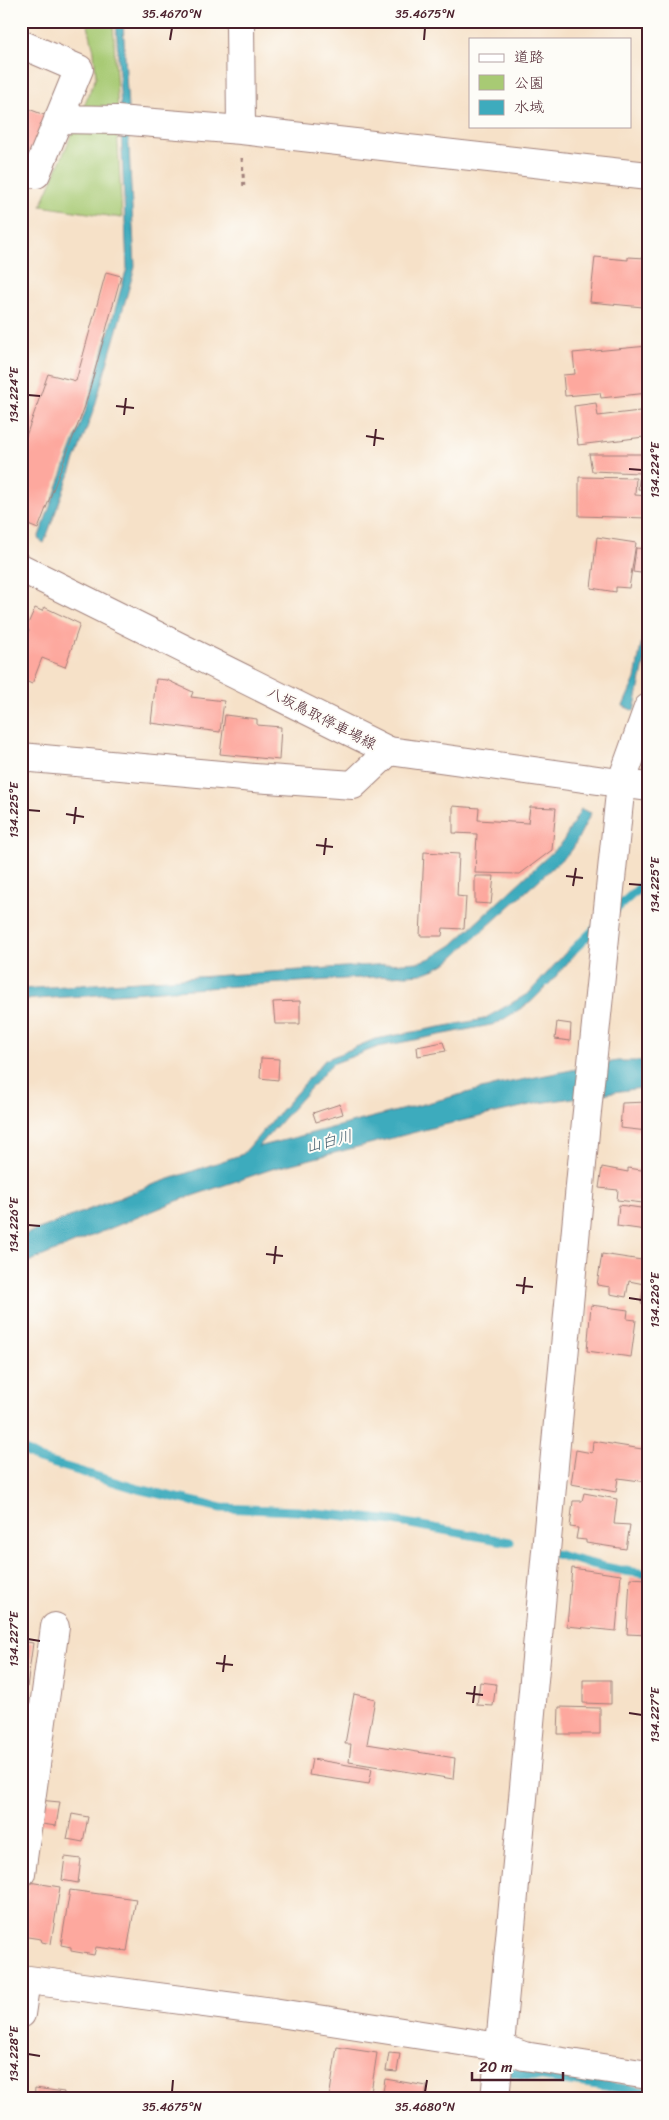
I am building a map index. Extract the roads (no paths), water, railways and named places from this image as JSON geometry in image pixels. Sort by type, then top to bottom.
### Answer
[{"type":"street","points":[[240,21],[241,130]]},
{"type":"street","points":[[21,44],[79,69],[36,174],[21,168]]},
{"type":"street","points":[[58,119],[117,120],[241,130],[648,176]]},
{"type":"street","name":"八坂鳥取停車場線","points":[[21,568],[389,751],[648,787]]},
{"type":"street","points":[[495,2099],[585,1130],[620,783],[648,708]]},
{"type":"street","points":[[21,757],[254,778],[353,784],[389,751]]},
{"type":"street","points":[[21,1873],[31,1732],[56,1627]]},
{"type":"street","points":[[21,2014],[24,1979],[274,2012],[499,2047],[524,2056],[648,2075]]},
{"type":"water","points":[[116,21],[123,21],[128,109],[121,110]]},
{"type":"water","points":[[121,128],[128,128],[135,267],[94,409],[44,543],[38,539],[88,404],[127,268]]},
{"type":"water","points":[[648,605],[648,646],[634,711],[623,706],[635,679]]},
{"type":"water","points":[[581,809],[591,813],[572,850],[448,962],[421,974],[21,1000],[21,989],[418,962],[431,958],[452,945],[562,843]]},
{"type":"water","name":"山白川","points":[[577,940],[583,945],[550,983],[531,1002],[496,1024],[378,1047],[332,1064],[258,1147],[501,1084],[617,1061],[648,1061],[648,1087],[539,1103],[435,1127],[272,1169],[177,1201],[21,1265],[21,1236],[152,1185],[243,1154],[325,1060],[375,1039],[484,1019],[529,993]]},
{"type":"waterway","points":[[614,911],[648,880]]},
{"type":"waterway","points":[[572,951],[599,925]]},
{"type":"waterway","points":[[21,1449],[39,1459],[138,1489],[221,1508],[297,1511],[394,1521],[510,1542]]},
{"type":"waterway","points":[[555,1554],[624,1571],[648,1574]]},
{"type":"waterway","points":[[514,2073],[648,2092]]}]
